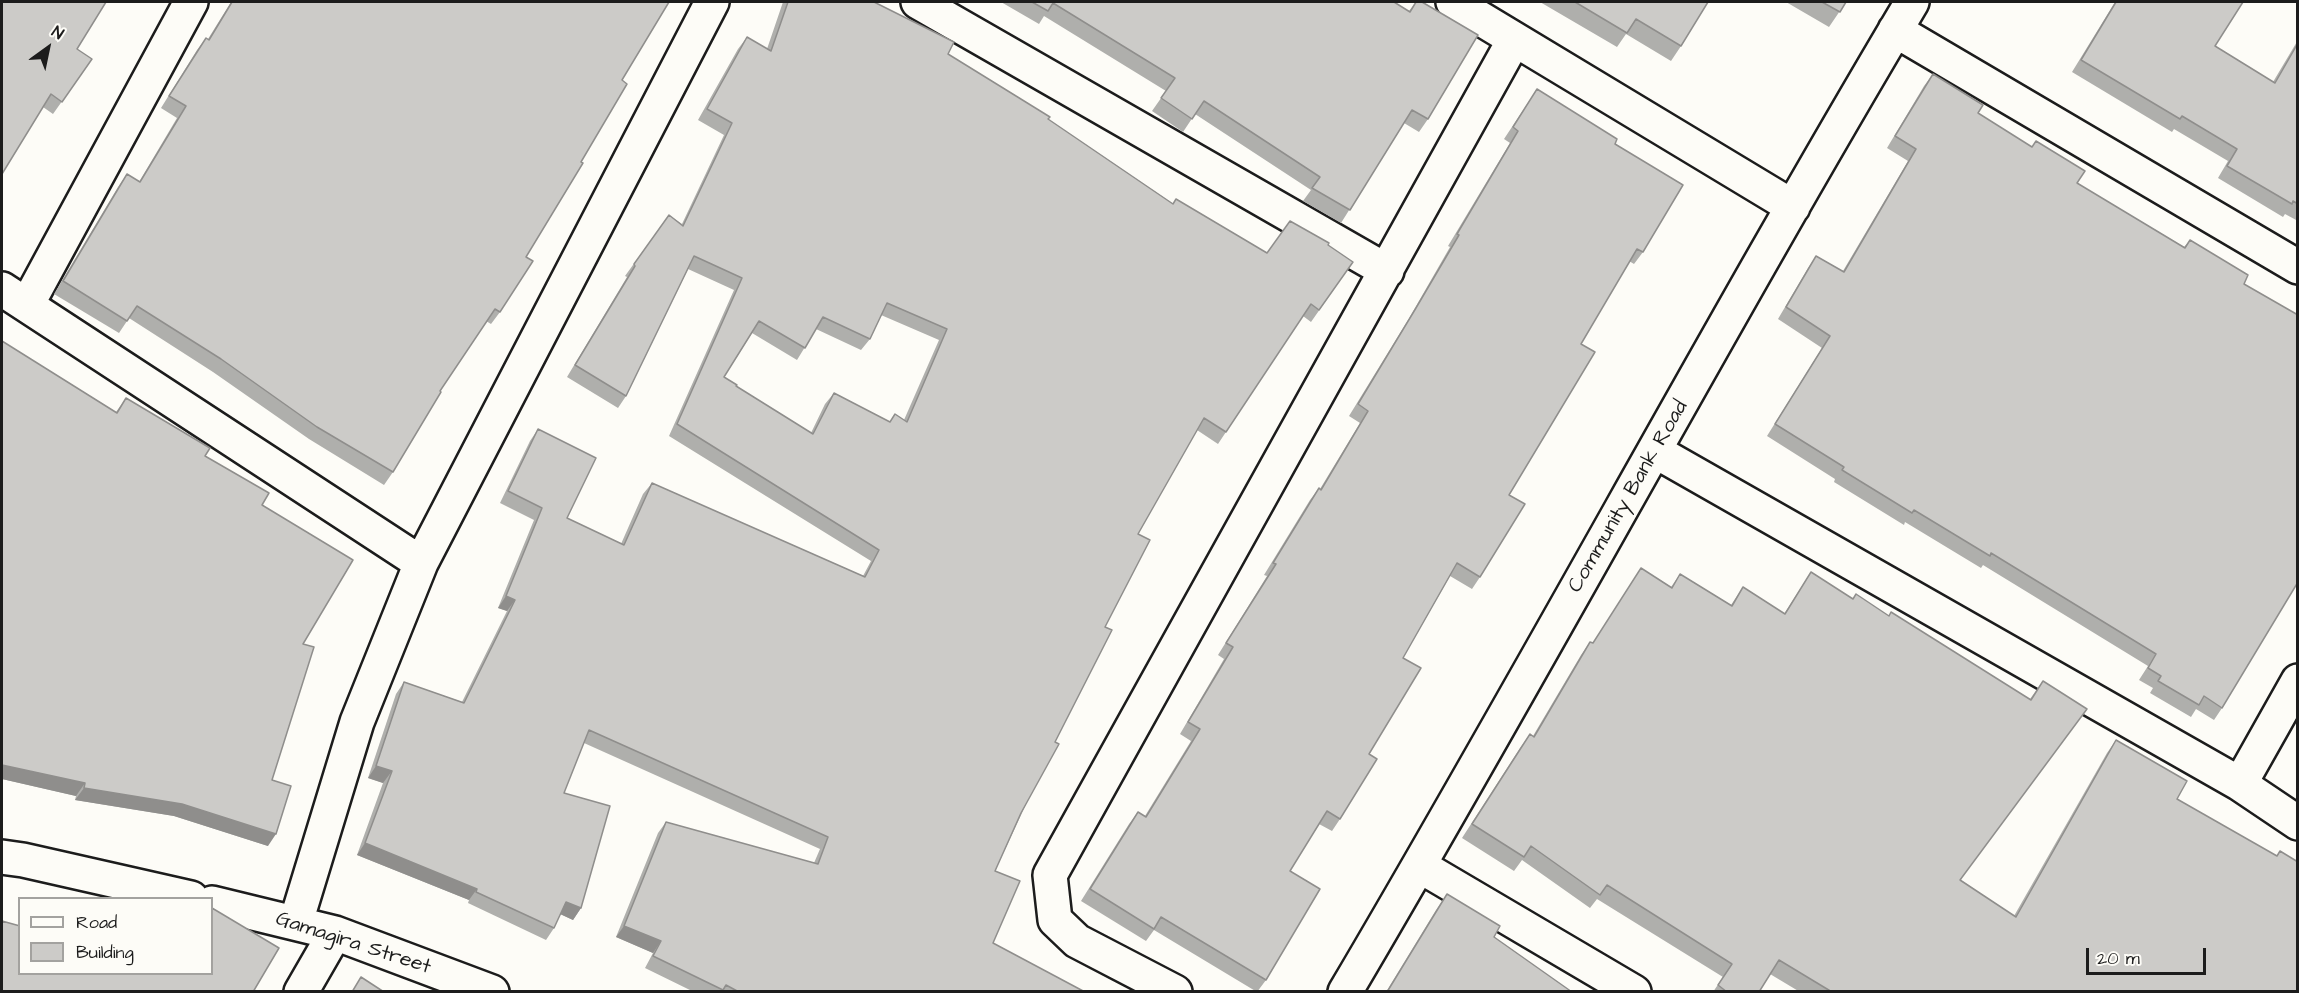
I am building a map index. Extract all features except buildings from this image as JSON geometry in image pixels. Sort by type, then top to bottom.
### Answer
[{"type":"street","points":[[191,2],[14,297],[421,563]]},
{"type":"street","points":[[297,922],[357,722],[421,563],[712,2]]},
{"type":"street","points":[[918,2],[1387,272]]},
{"type":"street","points":[[1453,2],[1793,207]]},
{"type":"street","name":"Community Bank Road","points":[[1345,992],[1420,866],[1793,207],[1912,2]]},
{"type":"street","points":[[1895,30],[2298,267]]},
{"type":"street","points":[[1175,992],[1077,941],[1055,920],[1050,875],[1514,40]]},
{"type":"street","points":[[1655,451],[2240,784],[2298,823]]},
{"type":"street","points":[[2240,784],[2298,681]]},
{"type":"street","points":[[2,857],[187,897]]},
{"type":"street","points":[[1420,866],[1634,992]]},
{"type":"street","name":"Gamagira Street","points":[[213,903],[336,933],[492,992]]},
{"type":"street","points":[[301,992],[336,933]]}]
